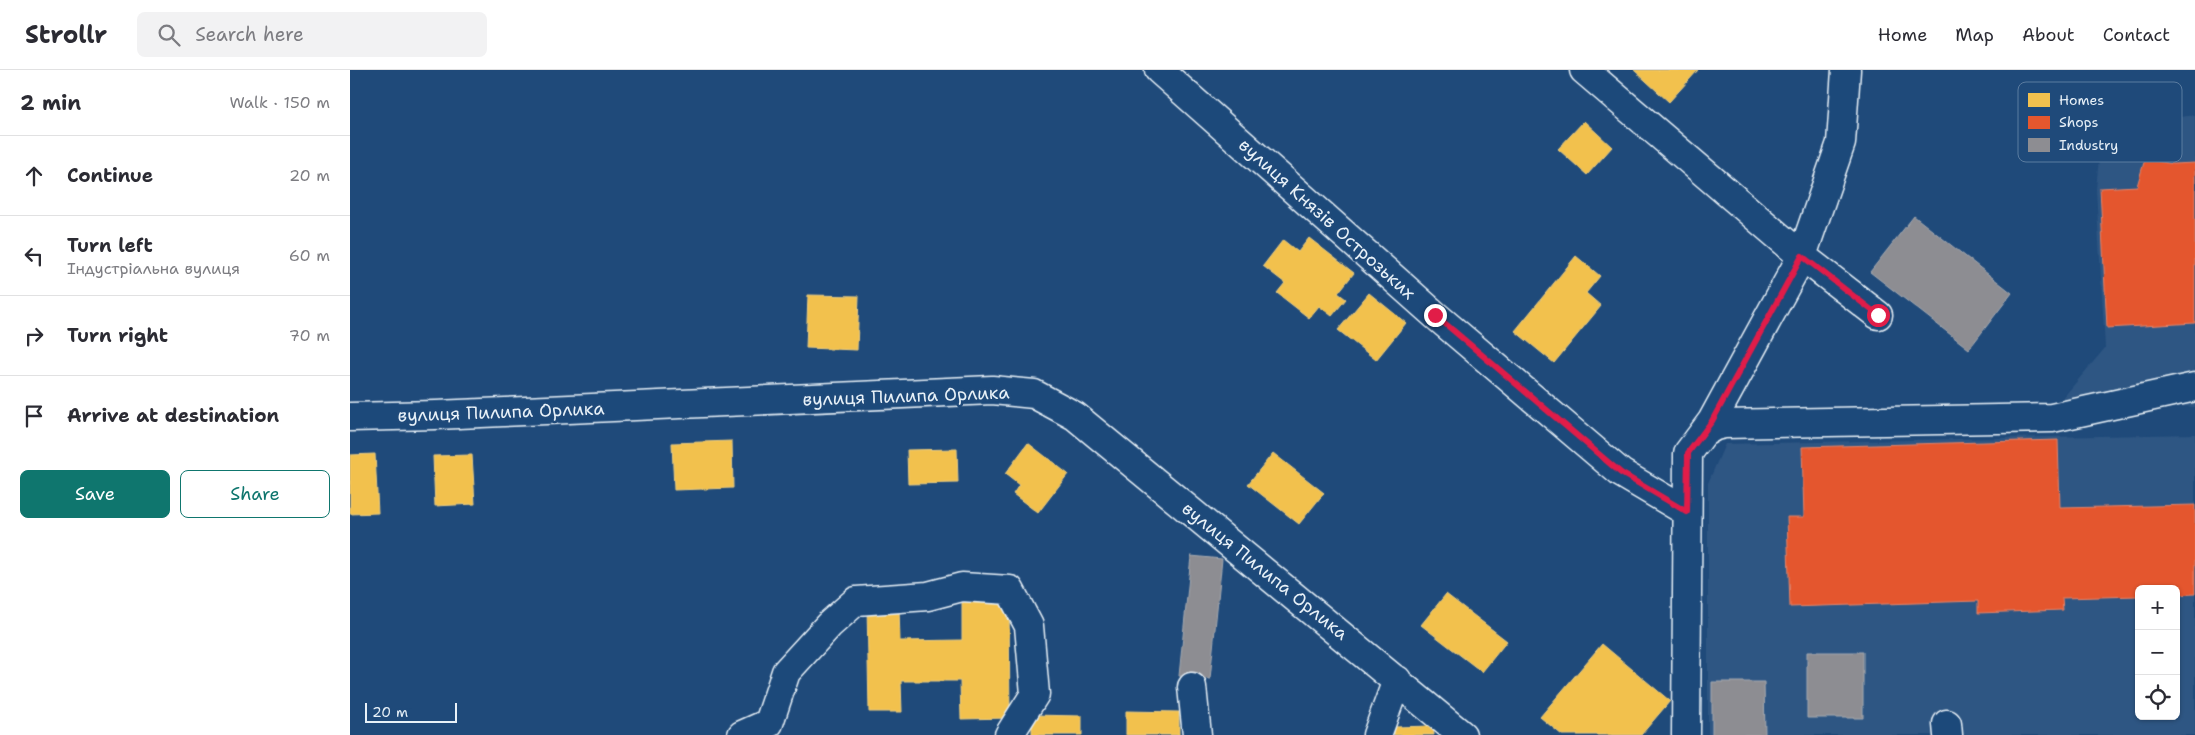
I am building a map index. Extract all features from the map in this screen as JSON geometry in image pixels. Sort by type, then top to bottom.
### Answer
[{"type":"street","name":"вулиця Князів Острозьких","points":[[1159,70],[1435,315],[1621,473],[1687,512]]},
{"type":"street","points":[[1584,70],[1802,256],[1878,315]]},
{"type":"street","points":[[1686,735],[1688,453],[1712,421],[1802,256],[1840,143],[1846,70]]},
{"type":"street","points":[[1703,433],[1715,426],[1724,424],[2052,418],[2195,386]]},
{"type":"street","name":"вулиця Пилипа Орлика","points":[[350,417],[436,415],[992,390],[1034,394],[1075,416],[1462,735]]},
{"type":"street","points":[[742,735],[769,723],[786,672],[829,625],[856,601],[928,596],[962,587],[1010,590],[1029,626],[1035,694],[1009,735]]},
{"type":"street","points":[[1377,735],[1397,680]]},
{"type":"street","points":[[1192,687],[1197,735]]},
{"type":"shaded area","points":[[2195,115],[2195,407],[2062,399],[2105,348],[2096,189],[2099,162],[2182,162],[2182,117]]},
{"type":"shaded area","points":[[2195,434],[2195,735],[1708,735],[1708,483],[1725,444]]},
{"type":"building: Homes","points":[[1634,70],[1698,70],[1669,102]]},
{"type":"building: Homes","points":[[1584,121],[1612,147],[1587,175],[1558,149]]},
{"type":"building: Homes","points":[[1309,238],[1354,273],[1338,293],[1346,299],[1332,316],[1319,306],[1309,318],[1277,293],[1285,283],[1263,266],[1283,240],[1298,252]]},
{"type":"building: Homes","points":[[1576,256],[1600,276],[1586,293],[1601,306],[1554,363],[1515,331]]},
{"type":"building: Homes","points":[[1369,293],[1406,323],[1376,360],[1338,330]]},
{"type":"building: Homes","points":[[808,295],[859,296],[857,350],[806,348]]},
{"type":"building: Homes","points":[[732,441],[733,488],[674,490],[672,443]]},
{"type":"building: Homes","points":[[1028,443],[1068,474],[1038,513],[1013,494],[1019,485],[1005,474]]},
{"type":"building: Homes","points":[[957,449],[958,483],[908,484],[907,450]]},
{"type":"building: Homes","points":[[1273,453],[1324,493],[1299,524],[1248,484]]},
{"type":"building: Homes","points":[[375,454],[378,513],[350,514],[350,455]]},
{"type":"building: Homes","points":[[472,455],[475,504],[435,506],[433,456]]},
{"type":"building: Homes","points":[[1446,594],[1507,641],[1482,672],[1421,625]]},
{"type":"building: Homes","points":[[1009,601],[1010,718],[961,719],[960,681],[901,681],[902,712],[869,712],[867,607],[899,607],[900,641],[962,640],[962,602]]},
{"type":"building: Homes","points":[[1602,644],[1670,701],[1641,735],[1562,735],[1540,717]]},
{"type":"building: Homes","points":[[1126,711],[1179,712],[1179,735],[1126,735]]},
{"type":"building: Homes","points":[[1032,715],[1082,716],[1082,735],[1032,735]]},
{"type":"building: Homes","points":[[1433,726],[1434,735],[1394,735],[1394,727]]},
{"type":"building: Shops","points":[[2144,162],[2195,163],[2195,323],[2107,328],[2100,188],[2137,186]]},
{"type":"building: Shops","points":[[2058,440],[2060,508],[2195,505],[2195,594],[2180,595],[2180,585],[2135,585],[2135,596],[2062,598],[2063,610],[1978,613],[1978,601],[1790,607],[1787,517],[1804,517],[1802,447]]},
{"type":"building: Industry","points":[[1914,216],[2012,293],[1969,349],[1870,272]]},
{"type":"building: Industry","points":[[1191,556],[1222,559],[1210,679],[1179,676]]},
{"type":"building: Industry","points":[[1807,652],[1863,652],[1863,718],[1807,718]]},
{"type":"building: Industry","points":[[1712,682],[1764,682],[1765,735],[1712,735]]},
{"type":"route","points":[[1435,315],[1621,473],[1687,512],[1688,453],[1712,421],[1802,256],[1878,315]]}]
